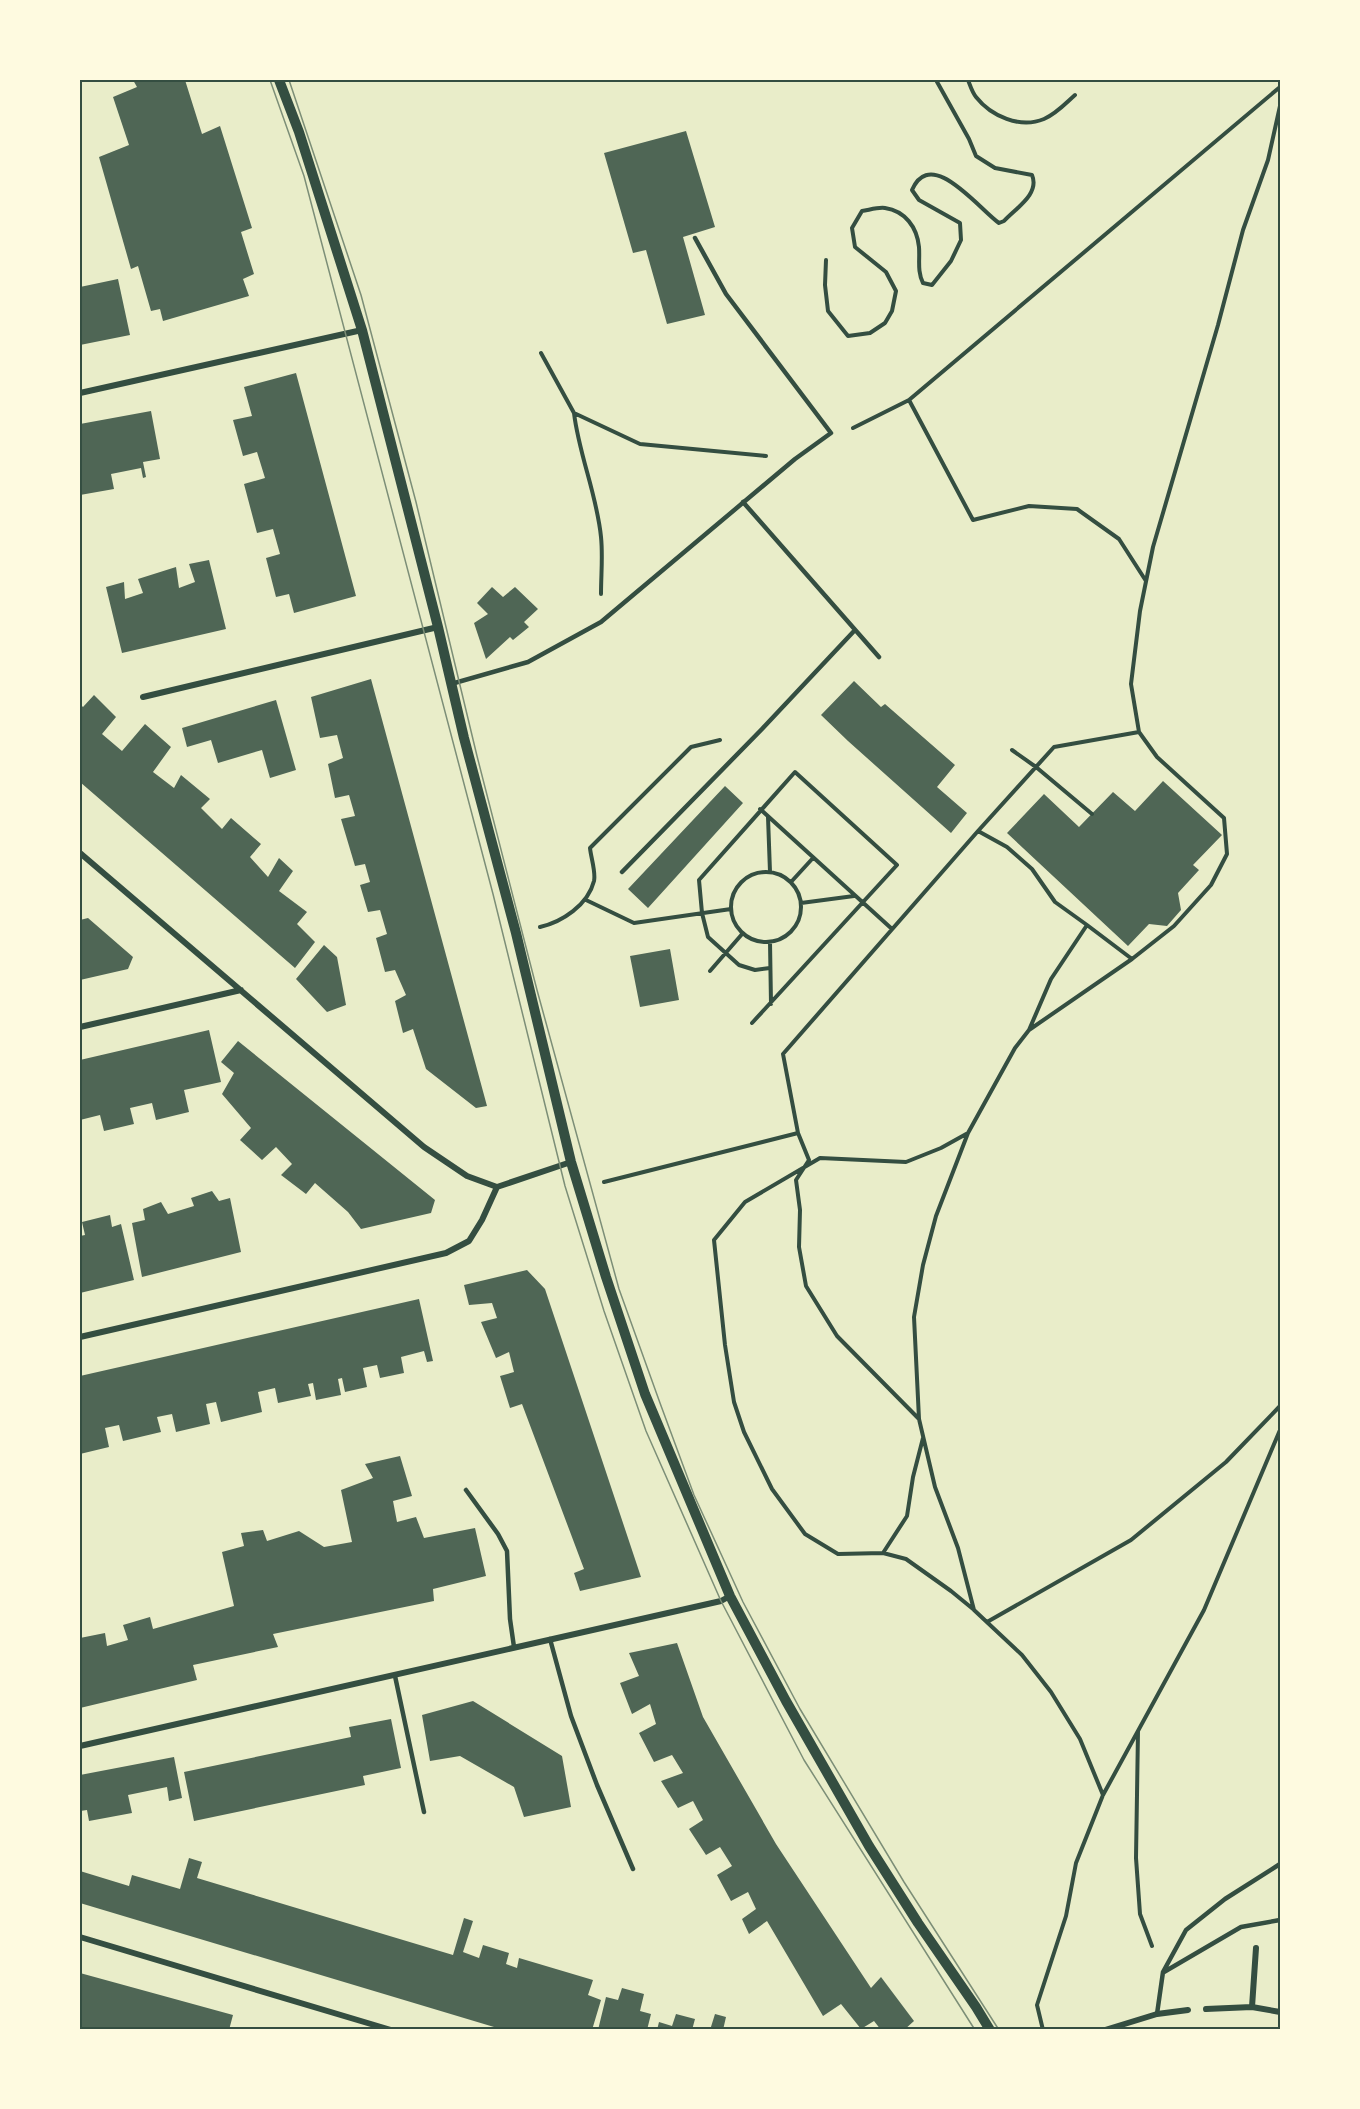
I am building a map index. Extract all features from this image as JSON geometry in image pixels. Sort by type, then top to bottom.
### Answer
[{"type":"street","points":[[279,80],[299,132],[362,330],[516,933],[571,1162],[645,1394],[730,1596],[818,1759],[869,1846],[990,2030]]},
{"type":"street","points":[[80,393],[362,330]]},
{"type":"street","points":[[143,697],[438,627]]},
{"type":"street","points":[[80,853],[424,1147],[467,1176],[497,1187],[571,1162]]},
{"type":"street","points":[[80,1027],[241,990]]},
{"type":"street","points":[[80,1337],[446,1253],[469,1241],[482,1220],[497,1187]]},
{"type":"street","points":[[80,1746],[721,1601],[730,1596]]},
{"type":"street","points":[[80,1937],[391,2030]]},
{"type":"street","points":[[1252,2007],[1256,1948]]},
{"type":"street","points":[[1206,2009],[1252,2007],[1281,2012]]},
{"type":"street","points":[[1105,2030],[1157,2014],[1188,2010]]},
{"type":"lane","points":[[451,684],[528,662],[601,622],[795,459],[831,433],[726,294],[695,238]]},
{"type":"lane","points":[[743,502],[879,657]]},
{"type":"lane","points":[[622,872],[855,630]]},
{"type":"lane","points":[[466,1490],[498,1534],[507,1551],[510,1619],[514,1647]]},
{"type":"lane","points":[[550,1639],[572,1716],[597,1785],[633,1869]]},
{"type":"lane","points":[[395,1676],[424,1812]]},
{"type":"lane","points":[[1157,2014],[1162,1972],[1186,1930],[1225,1899],[1281,1864]]},
{"type":"lane","points":[[1162,1972],[1241,1927],[1281,1920]]},
{"type":"path","points":[[826,260],[825,285],[828,311],[848,336],[870,333],[885,323],[892,311],[896,291],[886,272],[855,247],[852,228],[862,211],[883,207],[905,215],[916,232],[918,274],[923,283],[932,285],[951,261],[961,240],[960,223],[919,200],[912,190],[916,181],[926,173],[939,173],[999,223],[1004,221],[1033,191],[1035,182],[1032,175],[995,168],[976,156],[936,80]]},
{"type":"path","points":[[968,80],[975,96],[987,108],[1003,118],[1023,123],[1044,119],[1075,95]]},
{"type":"path","points":[[831,433],[852,428],[909,400],[1281,87]]},
{"type":"path","points":[[1029,1030],[1132,959],[1174,926],[1211,885],[1227,854],[1224,818],[1157,757],[1139,732],[1131,684],[1136,640],[1153,547],[1218,325],[1243,230],[1268,160],[1281,106]]},
{"type":"path","points":[[541,353],[574,414],[576,432],[586,464],[602,537],[601,622]]},
{"type":"path","points":[[909,400],[973,520],[1029,506],[1077,508],[1119,539],[1146,581]]},
{"type":"path","points":[[574,414],[640,444],[795,459]]},
{"type":"path","points":[[516,933],[553,924],[586,900],[594,879],[590,848],[691,747],[762,729]]},
{"type":"path","points":[[919,1419],[837,1336],[806,1286],[799,1247],[800,1210],[796,1180],[809,1160],[798,1133],[783,1054],[1054,747],[1139,732]]},
{"type":"path","points":[[1012,750],[1092,814]]},
{"type":"path","points":[[752,1023],[771,1005],[897,865],[795,772],[699,880],[702,913],[708,937],[724,954],[739,965],[755,970],[770,968]]},
{"type":"path","points":[[760,809],[892,929]]},
{"type":"path","points":[[768,817],[770,872]]},
{"type":"path","points":[[978,831],[1007,847],[1032,869],[1055,902],[1132,959]]},
{"type":"path","points":[[791,882],[813,858]]},
{"type":"path","points":[[770,872],[791,882],[798,892],[801,903],[796,927],[788,935],[770,942],[753,940],[743,933],[733,918],[731,909],[738,886],[747,878],[758,873],[770,872]]},
{"type":"path","points":[[801,903],[855,896]]},
{"type":"path","points":[[586,900],[634,923],[731,909]]},
{"type":"path","points":[[974,1610],[958,1548],[935,1487],[919,1419],[914,1317],[923,1265],[936,1216],[968,1133],[1015,1048],[1029,1030],[1051,980],[1087,926]]},
{"type":"path","points":[[710,971],[743,933]]},
{"type":"path","points":[[770,942],[771,1005]]},
{"type":"path","points":[[579,1188],[798,1133]]},
{"type":"path","points":[[968,1133],[941,1148],[906,1162],[820,1158],[745,1202],[714,1240],[725,1345],[734,1402],[744,1432],[772,1489],[805,1534],[838,1554],[883,1553],[906,1559],[974,1610],[1022,1655],[1051,1692],[1080,1738],[1103,1795]]},
{"type":"path","points":[[987,1622],[1131,1540],[1226,1462],[1281,1406]]},
{"type":"path","points":[[1043,2030],[1037,2004],[1066,1916],[1076,1863],[1103,1795],[1204,1610],[1281,1430]]},
{"type":"path","points":[[883,1553],[907,1516],[913,1477],[923,1438]]},
{"type":"path","points":[[1138,1730],[1136,1858],[1140,1914],[1162,1972]]},
{"type":"building","points":[[133,80],[185,80],[202,134],[220,126],[252,228],[241,232],[254,274],[243,279],[249,296],[163,321],[160,309],[151,311],[138,266],[131,269],[99,157],[129,145],[113,97],[137,87]]},
{"type":"building","points":[[686,131],[715,227],[683,237],[705,315],[667,324],[646,250],[633,253],[604,153]]},
{"type":"building","points":[[118,279],[130,335],[80,345],[80,287]]},
{"type":"building","points":[[296,373],[356,596],[294,613],[289,594],[276,597],[266,558],[280,554],[273,529],[257,533],[244,484],[265,478],[257,452],[243,456],[233,420],[252,416],[244,387]]},
{"type":"building","points":[[151,411],[160,459],[143,462],[146,477],[143,478],[141,468],[111,474],[114,489],[80,495],[80,424]]},
{"type":"building","points":[[209,560],[226,629],[122,653],[106,587],[124,582],[125,599],[143,593],[138,579],[176,567],[179,588],[195,582],[189,564]]},
{"type":"building","points":[[492,587],[503,597],[515,587],[538,609],[524,622],[529,627],[513,640],[510,637],[486,659],[474,623],[488,614],[477,603]]},
{"type":"building","points":[[371,679],[487,1106],[476,1108],[426,1069],[413,1029],[403,1033],[395,1001],[406,995],[395,970],[385,972],[376,938],[387,934],[380,910],[368,912],[360,885],[370,882],[365,864],[355,866],[341,819],[355,816],[349,795],[335,798],[328,764],[343,758],[337,735],[320,738],[311,697]]},
{"type":"building","points":[[854,681],[881,707],[885,704],[955,765],[937,787],[967,813],[951,833],[821,715]]},
{"type":"building","points":[[94,695],[116,717],[102,734],[122,751],[145,724],[171,747],[153,772],[174,788],[181,775],[210,799],[201,808],[222,829],[231,818],[261,844],[250,857],[268,877],[279,858],[293,871],[279,891],[307,912],[297,924],[315,942],[295,968],[80,782],[80,704],[83,707]]},
{"type":"building","points":[[276,700],[296,770],[270,778],[262,750],[218,763],[211,740],[187,747],[182,728]]},
{"type":"building","points":[[1163,781],[1222,835],[1193,865],[1199,870],[1178,893],[1181,910],[1167,926],[1149,924],[1128,946],[1007,833],[1044,794],[1079,827],[1113,792],[1135,811]]},
{"type":"building","points":[[725,786],[743,803],[648,908],[628,889]]},
{"type":"building","points":[[88,918],[133,957],[128,969],[80,980],[80,920]]},
{"type":"building","points":[[324,945],[337,957],[346,1005],[327,1012],[296,979]]},
{"type":"building","points":[[670,949],[679,1000],[640,1007],[630,956]]},
{"type":"building","points":[[209,1030],[221,1082],[184,1090],[189,1112],[156,1120],[152,1103],[130,1108],[134,1124],[104,1131],[100,1115],[80,1120],[80,1060]]},
{"type":"building","points":[[238,1041],[435,1200],[431,1213],[361,1229],[348,1212],[315,1183],[306,1194],[281,1175],[292,1164],[276,1147],[262,1160],[240,1140],[251,1128],[222,1094],[234,1073],[221,1062]]},
{"type":"building","points":[[212,1191],[219,1201],[230,1198],[241,1252],[142,1277],[132,1223],[145,1220],[143,1209],[161,1202],[168,1214],[194,1206],[191,1198]]},
{"type":"building","points":[[110,1215],[112,1227],[121,1224],[134,1280],[80,1293],[80,1236],[85,1235],[82,1222]]},
{"type":"building","points":[[527,1270],[545,1289],[641,1577],[580,1591],[574,1573],[584,1569],[522,1404],[510,1408],[500,1376],[514,1372],[509,1352],[496,1358],[481,1322],[497,1318],[492,1303],[469,1305],[464,1285]]},
{"type":"building","points":[[419,1299],[433,1361],[427,1362],[424,1351],[401,1357],[404,1373],[380,1378],[377,1365],[363,1368],[367,1387],[345,1392],[342,1378],[338,1379],[341,1395],[316,1400],[313,1383],[308,1384],[311,1396],[278,1403],[275,1388],[258,1392],[262,1412],[221,1422],[216,1402],[206,1404],[210,1424],[176,1432],[172,1414],[157,1417],[161,1432],[123,1441],[119,1425],[105,1428],[109,1447],[80,1454],[80,1376]]},
{"type":"building","points":[[400,1456],[412,1496],[393,1501],[397,1522],[416,1517],[424,1538],[475,1528],[486,1576],[433,1589],[434,1601],[273,1634],[278,1647],[193,1665],[197,1680],[80,1708],[80,1638],[105,1633],[107,1646],[128,1640],[123,1625],[150,1617],[153,1629],[234,1606],[222,1552],[244,1546],[241,1533],[263,1530],[267,1541],[299,1531],[324,1547],[352,1542],[341,1490],[373,1478],[365,1464]]},
{"type":"building","points":[[677,1643],[703,1717],[776,1844],[871,1988],[881,1977],[914,2021],[904,2030],[881,2030],[874,2021],[861,2029],[841,2004],[823,2016],[767,1921],[749,1934],[742,1919],[756,1909],[748,1892],[731,1901],[717,1875],[732,1866],[720,1847],[706,1855],[689,1829],[703,1820],[693,1801],[678,1808],[661,1781],[683,1773],[672,1755],[654,1762],[639,1733],[656,1724],[650,1704],[632,1714],[620,1683],[639,1676],[629,1653]]},
{"type":"building","points":[[473,1701],[562,1756],[571,1807],[524,1817],[514,1787],[460,1756],[430,1761],[422,1715]]},
{"type":"building","points":[[391,1719],[401,1768],[363,1776],[365,1785],[194,1821],[184,1772],[351,1737],[349,1727]]},
{"type":"building","points":[[174,1757],[182,1798],[169,1801],[167,1787],[128,1795],[132,1813],[89,1821],[87,1810],[80,1811],[80,1775]]},
{"type":"building","points":[[189,1858],[202,1862],[197,1878],[453,1955],[464,1918],[473,1921],[463,1952],[479,1958],[483,1945],[509,1953],[506,1964],[517,1968],[519,1958],[593,1980],[588,1995],[601,2000],[592,2030],[504,2030],[80,1903],[80,1871],[129,1886],[132,1875],[180,1889]]},
{"type":"building","points":[[80,1973],[233,2015],[229,2030],[80,2030]]},
{"type":"building","points":[[622,1988],[644,1994],[640,2011],[651,2014],[647,2030],[598,2030],[606,1997],[618,2000]]},
{"type":"building","points":[[676,2014],[695,2019],[692,2030],[657,2030],[659,2022],[672,2026]]},
{"type":"building","points":[[715,2014],[726,2017],[723,2030],[710,2030]]},
{"type":"tram line","points":[[270,80],[304,176],[493,894],[565,1186],[604,1311],[646,1431],[721,1601],[804,1760],[975,2030]]},
{"type":"tram line","points":[[289,80],[361,295],[416,502],[477,756],[537,990],[619,1289],[660,1403],[694,1495],[743,1602],[800,1709],[904,1882],[999,2030]]}]
